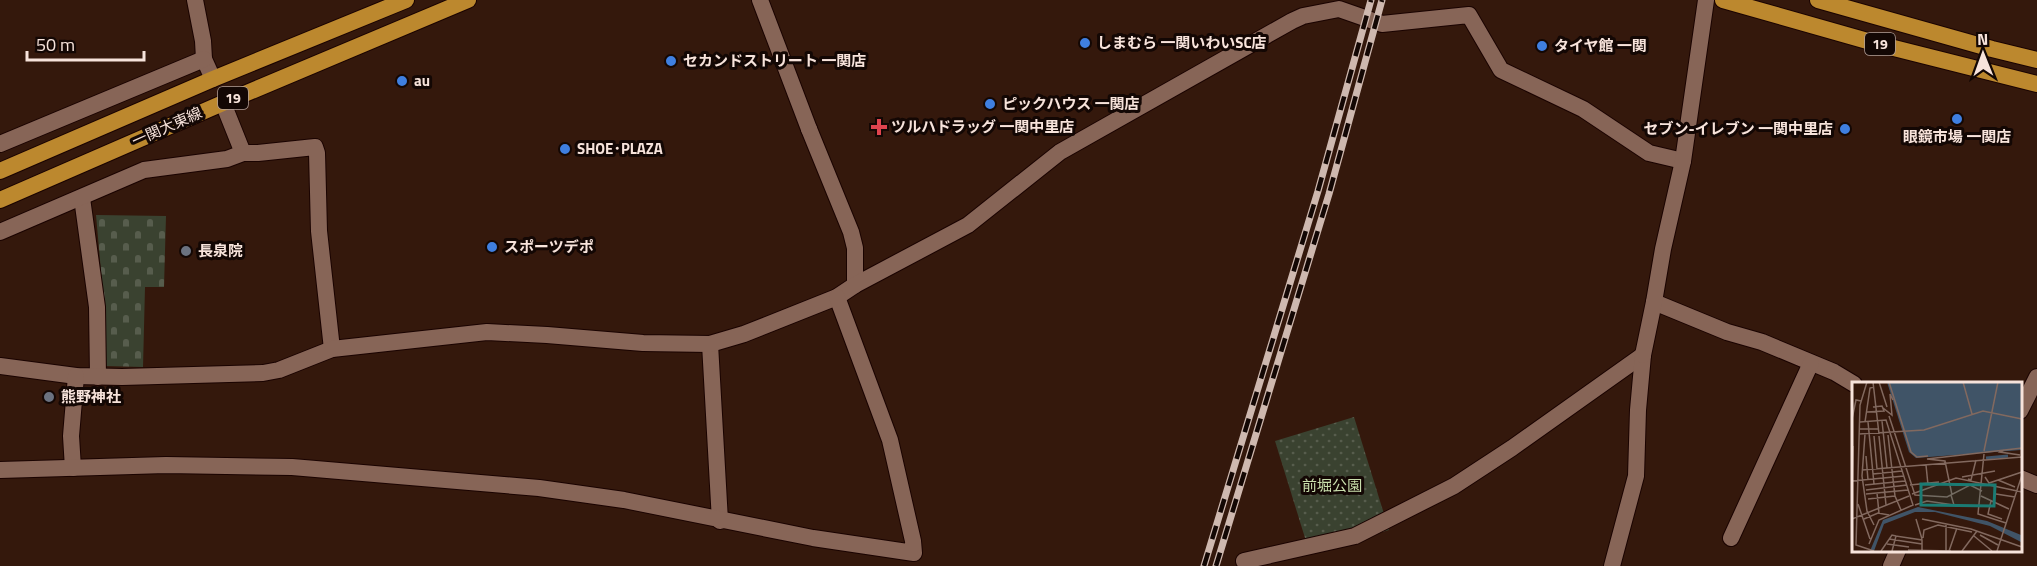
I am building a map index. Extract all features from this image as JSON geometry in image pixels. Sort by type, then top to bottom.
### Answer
[{"type":"main road","name":"一関大東線","points":[[0,171],[213,79],[406,0]]},
{"type":"main road","name":"一関大東線","points":[[0,200],[468,0]]},
{"type":"main road","name":"19","points":[[1723,0],[1878,44],[2037,84]]},
{"type":"main road","name":"19","points":[[1818,0],[2037,60]]},
{"type":"street","points":[[195,0],[204,58],[213,79]]},
{"type":"street","points":[[760,0],[851,232],[855,248],[855,285]]},
{"type":"street","points":[[1612,566],[1636,476],[1638,410],[1643,355],[1663,249],[1683,161],[1706,0]]},
{"type":"street","points":[[0,366],[98,377],[263,373],[279,370],[332,349],[487,332],[643,344],[710,344],[744,334],[837,297],[855,285],[968,225],[1060,152],[1292,21],[1340,4],[1382,24],[1469,15],[1501,70],[1583,109],[1649,153],[1683,161]]},
{"type":"street","points":[[0,144],[204,58]]},
{"type":"street","points":[[223,103],[243,153]]},
{"type":"street","points":[[0,232],[144,170],[227,159],[243,153],[315,147],[319,231],[332,349]]},
{"type":"street","points":[[82,198],[97,307],[98,377]]},
{"type":"street","points":[[0,470],[166,465],[292,467],[539,488],[624,500],[813,538],[914,553],[890,440],[837,297]]},
{"type":"street","points":[[1654,302],[1727,332],[1762,342],[1834,372],[1852,383]]},
{"type":"street","points":[[710,344],[720,521]]},
{"type":"street","points":[[1244,561],[1355,536],[1454,486],[1512,448],[1643,355]]},
{"type":"street","points":[[1731,538],[1811,363]]},
{"type":"street","points":[[73,468],[71,436],[76,376]]},
{"type":"street","points":[[2022,407],[2037,377]]},
{"type":"street","points":[[2022,479],[2037,485]]},
{"type":"street","points":[[1891,566],[1897,551]]},
{"type":"green space","points":[[96,215],[166,216],[164,287],[145,287],[143,367],[105,366],[104,305]]},
{"type":"green space","name":"前堀公園","points":[[1354,417],[1389,530],[1310,554],[1275,441]]},
{"type":"railway","points":[[1204,566],[1318,191],[1371,0]]},
{"type":"railway","points":[[1216,566],[1329,194],[1382,0]]},
{"type":"place","name":"しまむら 一関いわいSC店","points":[[1085,43]]},
{"type":"place","name":"タイヤ館 一関","points":[[1542,46]]},
{"type":"place","name":"セカンドストリート 一関店","points":[[671,61]]},
{"type":"place","name":"au","points":[[402,81]]},
{"type":"place","name":"ピックハウス 一関店","points":[[990,104]]},
{"type":"place","name":"眼鏡市場 一関店","points":[[1957,119]]},
{"type":"place","name":"ツルハドラッグ 一関中里店","points":[[879,127]]},
{"type":"place","name":"セブン-イレブン 一関中里店","points":[[1845,129]]},
{"type":"place","name":"SHOE･PLAZA","points":[[565,149]]},
{"type":"place","name":"スポーツデポ","points":[[492,247]]},
{"type":"place","name":"長泉院","points":[[186,251]]},
{"type":"place","name":"熊野神社","points":[[49,397]]}]
